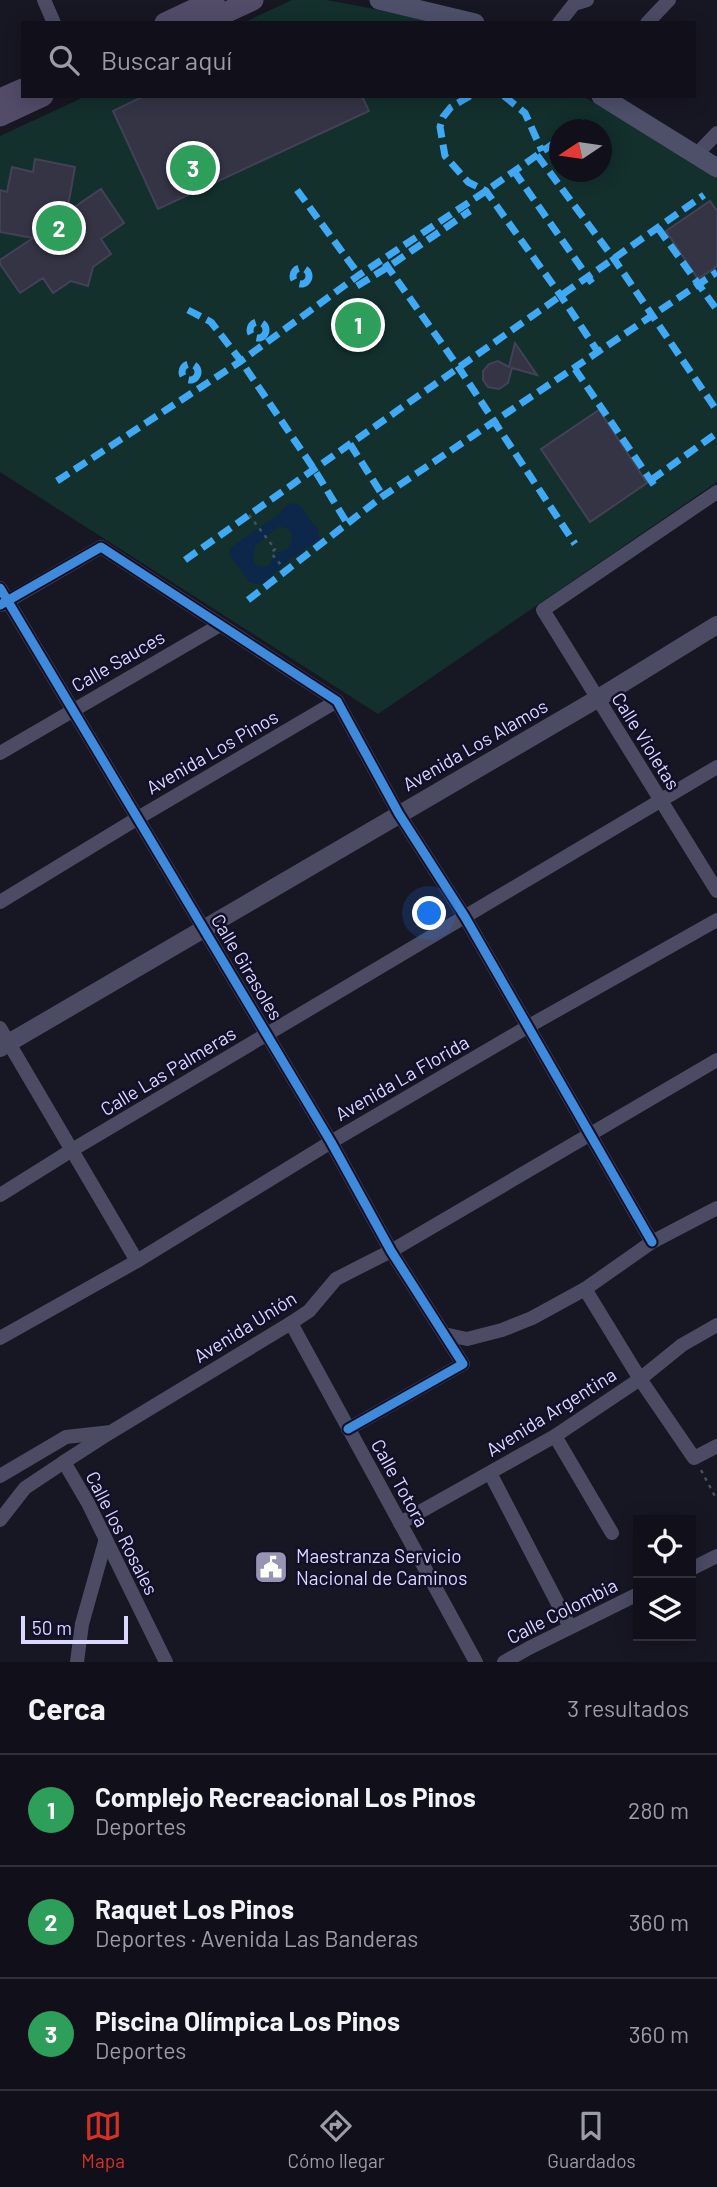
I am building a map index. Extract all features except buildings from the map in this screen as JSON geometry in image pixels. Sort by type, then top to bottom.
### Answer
[{"type":"main road","points":[[169,21],[214,0]]},
{"type":"main road","points":[[207,21],[253,0]]},
{"type":"main road","points":[[379,0],[467,21]]},
{"type":"main road","points":[[0,99],[21,90]]},
{"type":"main road","points":[[0,116],[39,98]]},
{"type":"main road","points":[[604,98],[717,168]]},
{"type":"street","points":[[44,0],[53,21]]},
{"type":"street","points":[[561,21],[574,4],[587,0]]},
{"type":"street","points":[[649,21],[669,0]]},
{"type":"street","points":[[696,155],[717,133]]},
{"type":"street","name":"Calle Violetas","points":[[717,492],[543,610],[717,891]]},
{"type":"street","points":[[4,603],[101,547],[337,701],[399,814],[465,917],[652,1242]]},
{"type":"street","name":"Calle Girasoles","points":[[0,587],[4,603],[138,818],[331,1142],[391,1251],[463,1364],[348,1429]]},
{"type":"street","name":"Calle Sauces","points":[[0,753],[220,625]]},
{"type":"street","name":"Avenida Los Alamos","points":[[3,1039],[203,928],[597,699],[717,625]]},
{"type":"street","name":"Avenida Los Pinos","points":[[0,902],[337,701]]},
{"type":"street","name":"Calle Las Palmeras","points":[[0,1195],[717,767]]},
{"type":"street","name":"Avenida La Florida","points":[[0,1338],[137,1261],[331,1142],[529,1026],[717,920]]},
{"type":"street","points":[[3,1039],[137,1261]]},
{"type":"street","name":"Avenida Unión","points":[[0,1476],[66,1437],[106,1435],[309,1311],[336,1279],[391,1251],[717,1060]]},
{"type":"street","points":[[444,1334],[467,1339],[502,1330],[532,1318],[585,1289],[652,1242],[717,1208]]},
{"type":"street","points":[[585,1289],[640,1379],[694,1458],[717,1446]]},
{"type":"street","name":"Calle Totora","points":[[291,1323],[475,1662]]},
{"type":"street","name":"Avenida Argentina","points":[[400,1523],[555,1436],[640,1379],[682,1345],[717,1325]]},
{"type":"street","name":"Calle los Rosales","points":[[106,1435],[64,1462],[88,1503],[166,1662]]},
{"type":"street","points":[[555,1436],[612,1533]]},
{"type":"street","points":[[0,1520],[25,1488],[64,1462]]},
{"type":"street","points":[[490,1473],[570,1627]]},
{"type":"street","points":[[77,1662],[82,1624],[106,1542]]},
{"type":"street","points":[[696,1566],[717,1556]]},
{"type":"street","name":"Calle Colombia","points":[[504,1662],[633,1596]]},
{"type":"path","points":[[249,515],[275,549],[271,552],[286,571]]},
{"type":"path","points":[[694,1458],[717,1500]]},
{"type":"green space","points":[[292,0],[327,0],[438,21],[247,21]]},
{"type":"green space","points":[[82,98],[586,98],[717,178],[717,482],[378,714],[0,472],[0,136]]},
{"type":"water","points":[[293,503],[302,508],[318,528],[320,541],[291,558],[264,583],[249,582],[230,556],[230,548],[280,513],[285,506]],"holes":[[[279,526],[290,529],[291,544],[276,553],[269,565],[261,567],[255,564],[255,546]]]},
{"type":"marked path","points":[[467,98],[451,107],[443,117],[440,127],[445,156],[468,182],[486,191],[598,352]]},
{"type":"marked path","points":[[506,98],[525,113],[542,151]]},
{"type":"marked path","points":[[57,481],[241,361],[359,275],[549,147]]},
{"type":"marked path","points":[[537,155],[614,259],[717,411]]},
{"type":"marked path","points":[[514,171],[592,283]]},
{"type":"marked path","points":[[297,190],[359,275]]},
{"type":"marked path","points":[[185,560],[704,195]]},
{"type":"marked path","points":[[357,286],[470,211]]},
{"type":"marked path","points":[[658,228],[717,310]]},
{"type":"marked path","points":[[385,263],[459,368],[575,544]]},
{"type":"marked path","points":[[298,268],[304,268],[309,276],[307,282],[298,284],[293,279],[293,273],[298,268]]},
{"type":"marked path","points":[[248,600],[383,496],[717,272]]},
{"type":"marked path","points":[[188,310],[211,322],[241,361],[347,523]]},
{"type":"marked path","points":[[255,322],[261,322],[266,330],[264,336],[255,338],[250,333],[250,327],[255,322]]},
{"type":"marked path","points":[[187,364],[193,364],[198,372],[196,378],[187,380],[182,375],[182,369],[187,364]]},
{"type":"marked path","points":[[575,369],[656,488]]},
{"type":"marked path","points":[[651,480],[717,433]]},
{"type":"marked path","points":[[350,444],[383,496]]},
{"type":"cycle path","points":[[0,605],[101,547],[337,701],[399,814],[465,917],[652,1242]]},
{"type":"cycle path","points":[[0,588],[331,1142],[391,1251],[463,1364],[348,1429]]},
{"type":"place","name":"Piscina Olímpica Los Pinos","points":[[193,168]]},
{"type":"place","name":"Raquet Los Pinos","points":[[59,228]]},
{"type":"place","name":"Complejo Recreacional Los Pinos","points":[[358,325]]},
{"type":"place","name":"Maestranza Servicio Nacional de Caminos","points":[[271,1567]]}]
